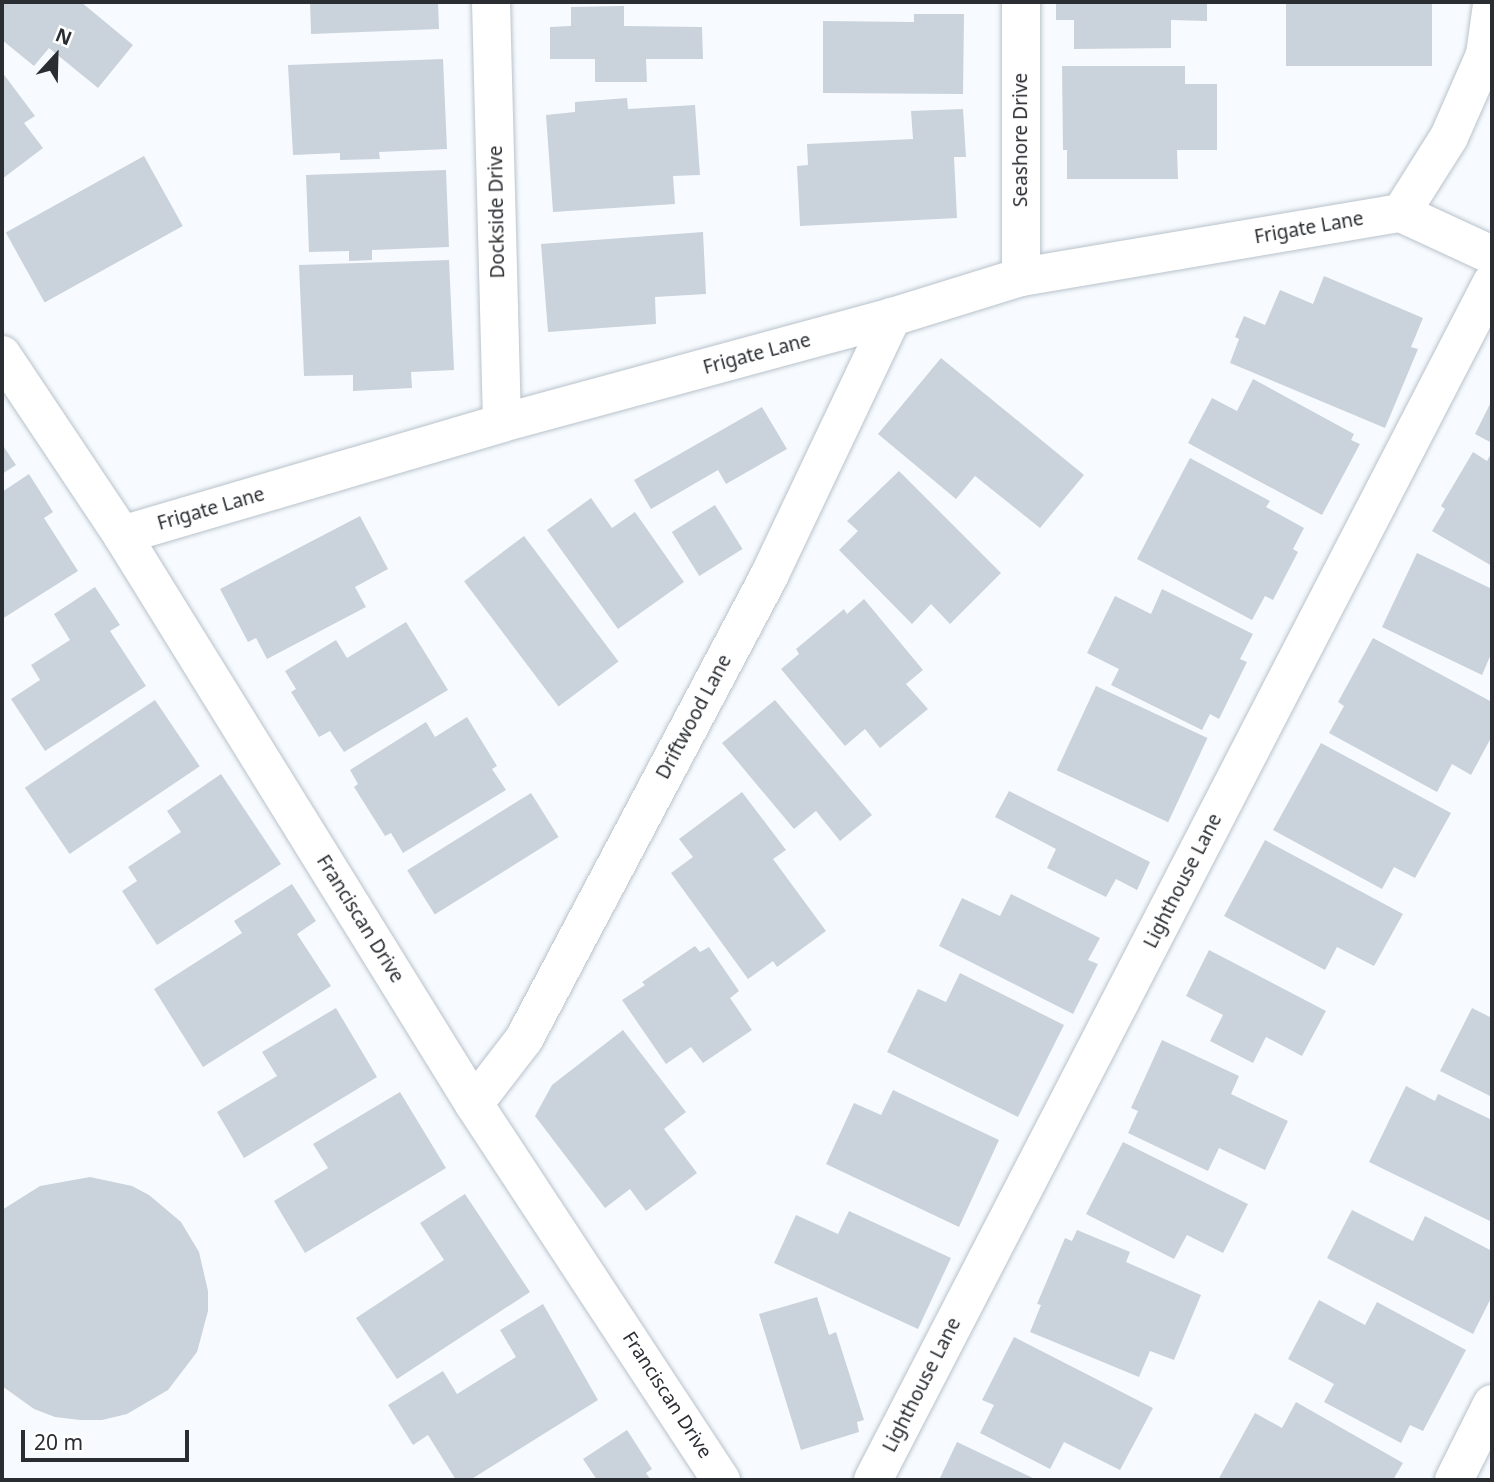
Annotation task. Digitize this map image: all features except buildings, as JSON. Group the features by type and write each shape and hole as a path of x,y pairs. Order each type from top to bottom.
{"street":[{"name":"Dockside Drive","path":"492,2 502,423"},
{"name":"Seashore Drive","path":"1021,2 1021,278"},
{"path":"1492,5 1485,55 1475,79 1448,137 1401,213 1492,255"},
{"name":"Frigate Lane","path":"122,535 502,423 892,317 1021,278 1401,213"},
{"name":"Lighthouse Lane","path":"873,1480 1492,282"},
{"name":"Driftwood Lane","path":"474,1104 524,1039 768,576 892,317"},
{"name":"Franciscan Drive","path":"2,355 122,535 474,1104 721,1480"},
{"path":"1454,1480 1492,1404"}]}
